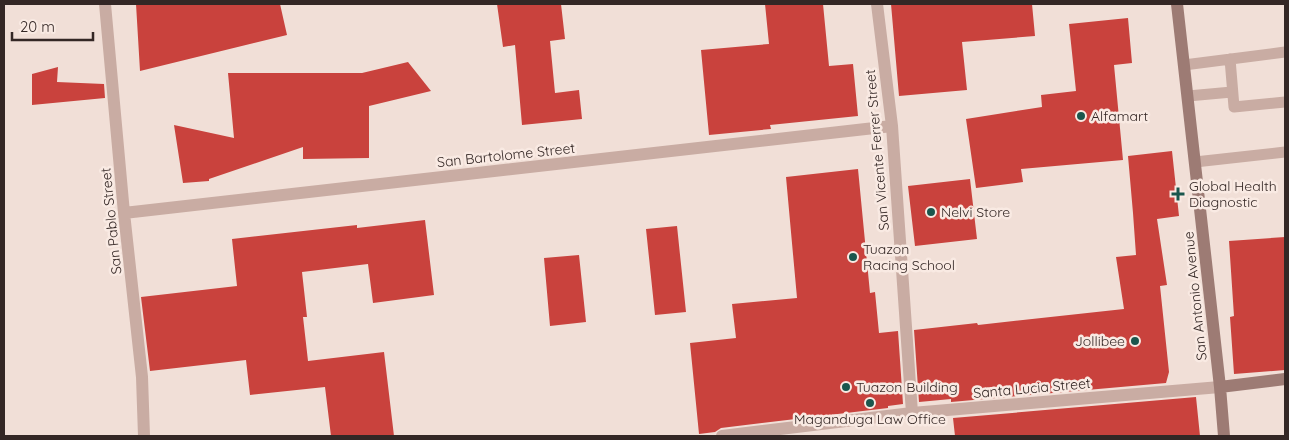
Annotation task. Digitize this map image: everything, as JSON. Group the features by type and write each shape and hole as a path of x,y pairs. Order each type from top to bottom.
{"main road":[{"name":"San Antonio Avenue","path":"1177,4 1224,436"},
{"name":"Santa Lucia Street","path":"1220,387 1285,379"}],"street":[{"name":"San Pablo Street","path":"105,4 124,213 142,377 144,436"},
{"name":"San Vicente Ferrer Street","path":"877,4 892,126 912,414"},
{"name":"San Bartolome Street","path":"124,213 892,126"},
{"name":"Santa Lucia Street","path":"722,436 912,414 1220,387"}],"lane":[{"path":"1184,64 1285,52"},
{"path":"1230,59 1234,107 1285,102"},
{"path":"1188,96 1232,92"},
{"path":"1195,162 1285,152"}],"building":[{"path":"136,4 280,4 287,35 140,71"},
{"path":"497,4 561,4 565,39 550,41 555,93 579,90 582,119 522,125 515,45 503,47"},
{"path":"765,4 823,4 829,66 853,64 858,116 770,125 771,129 709,135 701,50 769,44"},
{"path":"891,4 1032,4 1035,36 962,42 967,90 899,96"},
{"path":"1128,18 1132,63 1114,65 1123,160 1021,169 1023,182 976,188 966,119 1042,107 1041,95 1076,91 1069,24"},
{"path":"408,62 431,91 369,106 369,158 303,159 303,147 209,179 209,181 183,183 174,125 234,138 228,73 362,73"},
{"path":"58,67 57,82 104,84 105,98 32,105 32,74"},
{"path":"1172,151 1179,216 1157,219 1167,285 1160,286 1169,372 1166,383 951,402 951,399 919,402 914,330 1124,309 1116,257 1136,255 1128,156"},
{"path":"858,169 870,293 875,292 879,333 898,331 903,404 888,406 888,408 721,428 715,432 699,434 690,343 736,338 732,304 797,298 786,177"},
{"path":"970,179 977,239 915,246 908,186"},
{"path":"425,220 434,295 373,303 368,264 302,272 307,317 303,317 308,361 384,352 394,436 331,436 325,387 250,395 246,360 150,371 141,297 237,286 232,239 357,225 357,228"},
{"path":"677,226 686,312 655,315 646,229"},
{"path":"1285,237 1285,370 1234,374 1230,317 1234,316 1229,241"},
{"path":"579,255 586,322 550,326 544,258"},
{"path":"1196,397 1200,436 955,436 953,418"}],"place":[{"name":"Alfamart","path":"1081,116"},
{"name":"Global Health Diagnostic","path":"1178,194"},
{"name":"Nelvi Store","path":"931,212"},
{"name":"Tuazon Racing School","path":"853,257"},
{"name":"Jollibee","path":"1135,341"},
{"name":"Tuazon Building","path":"846,387"},
{"name":"Maganduga Law Office","path":"870,403"}]}
